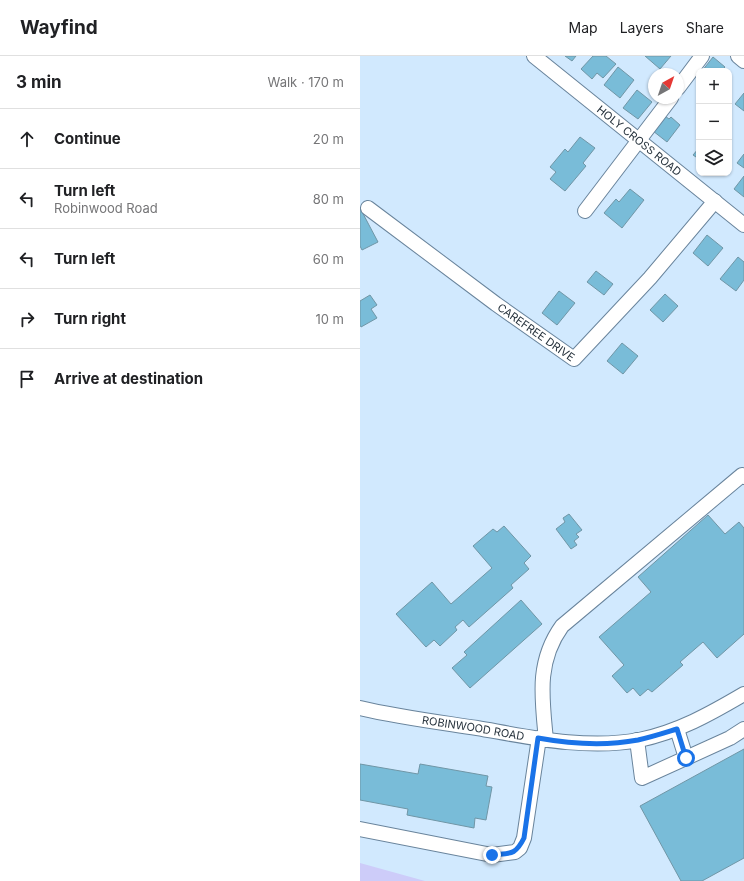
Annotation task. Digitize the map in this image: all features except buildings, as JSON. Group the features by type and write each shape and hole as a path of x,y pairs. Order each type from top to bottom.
{"street":[{"name":"HOLY CROSS ROAD","path":"534,56 744,225"},
{"path":"684,80 702,56"},
{"path":"738,56 744,61"},
{"path":"585,211 666,104"},
{"name":"CAREFREE DRIVE","path":"368,208 496,304 574,359 650,278 715,201"},
{"path":"360,829 492,855 515,852 520,848 524,838 542,739 542,690 544,665 550,646 562,626 742,475 744,477"},
{"name":"ROBINWOOD ROAD","path":"360,708 542,739 581,743 611,743 637,740 677,729 700,720 744,694"},
{"path":"677,729 686,758"},
{"path":"637,740 642,778 730,738 744,729"}],"shaded area":[{"path":"360,863 425,881 360,881"}],"route":[{"path":"492,855 515,852 520,848 524,838 535,772 538,738 581,743 611,743 656,736 677,729 686,758"}]}
